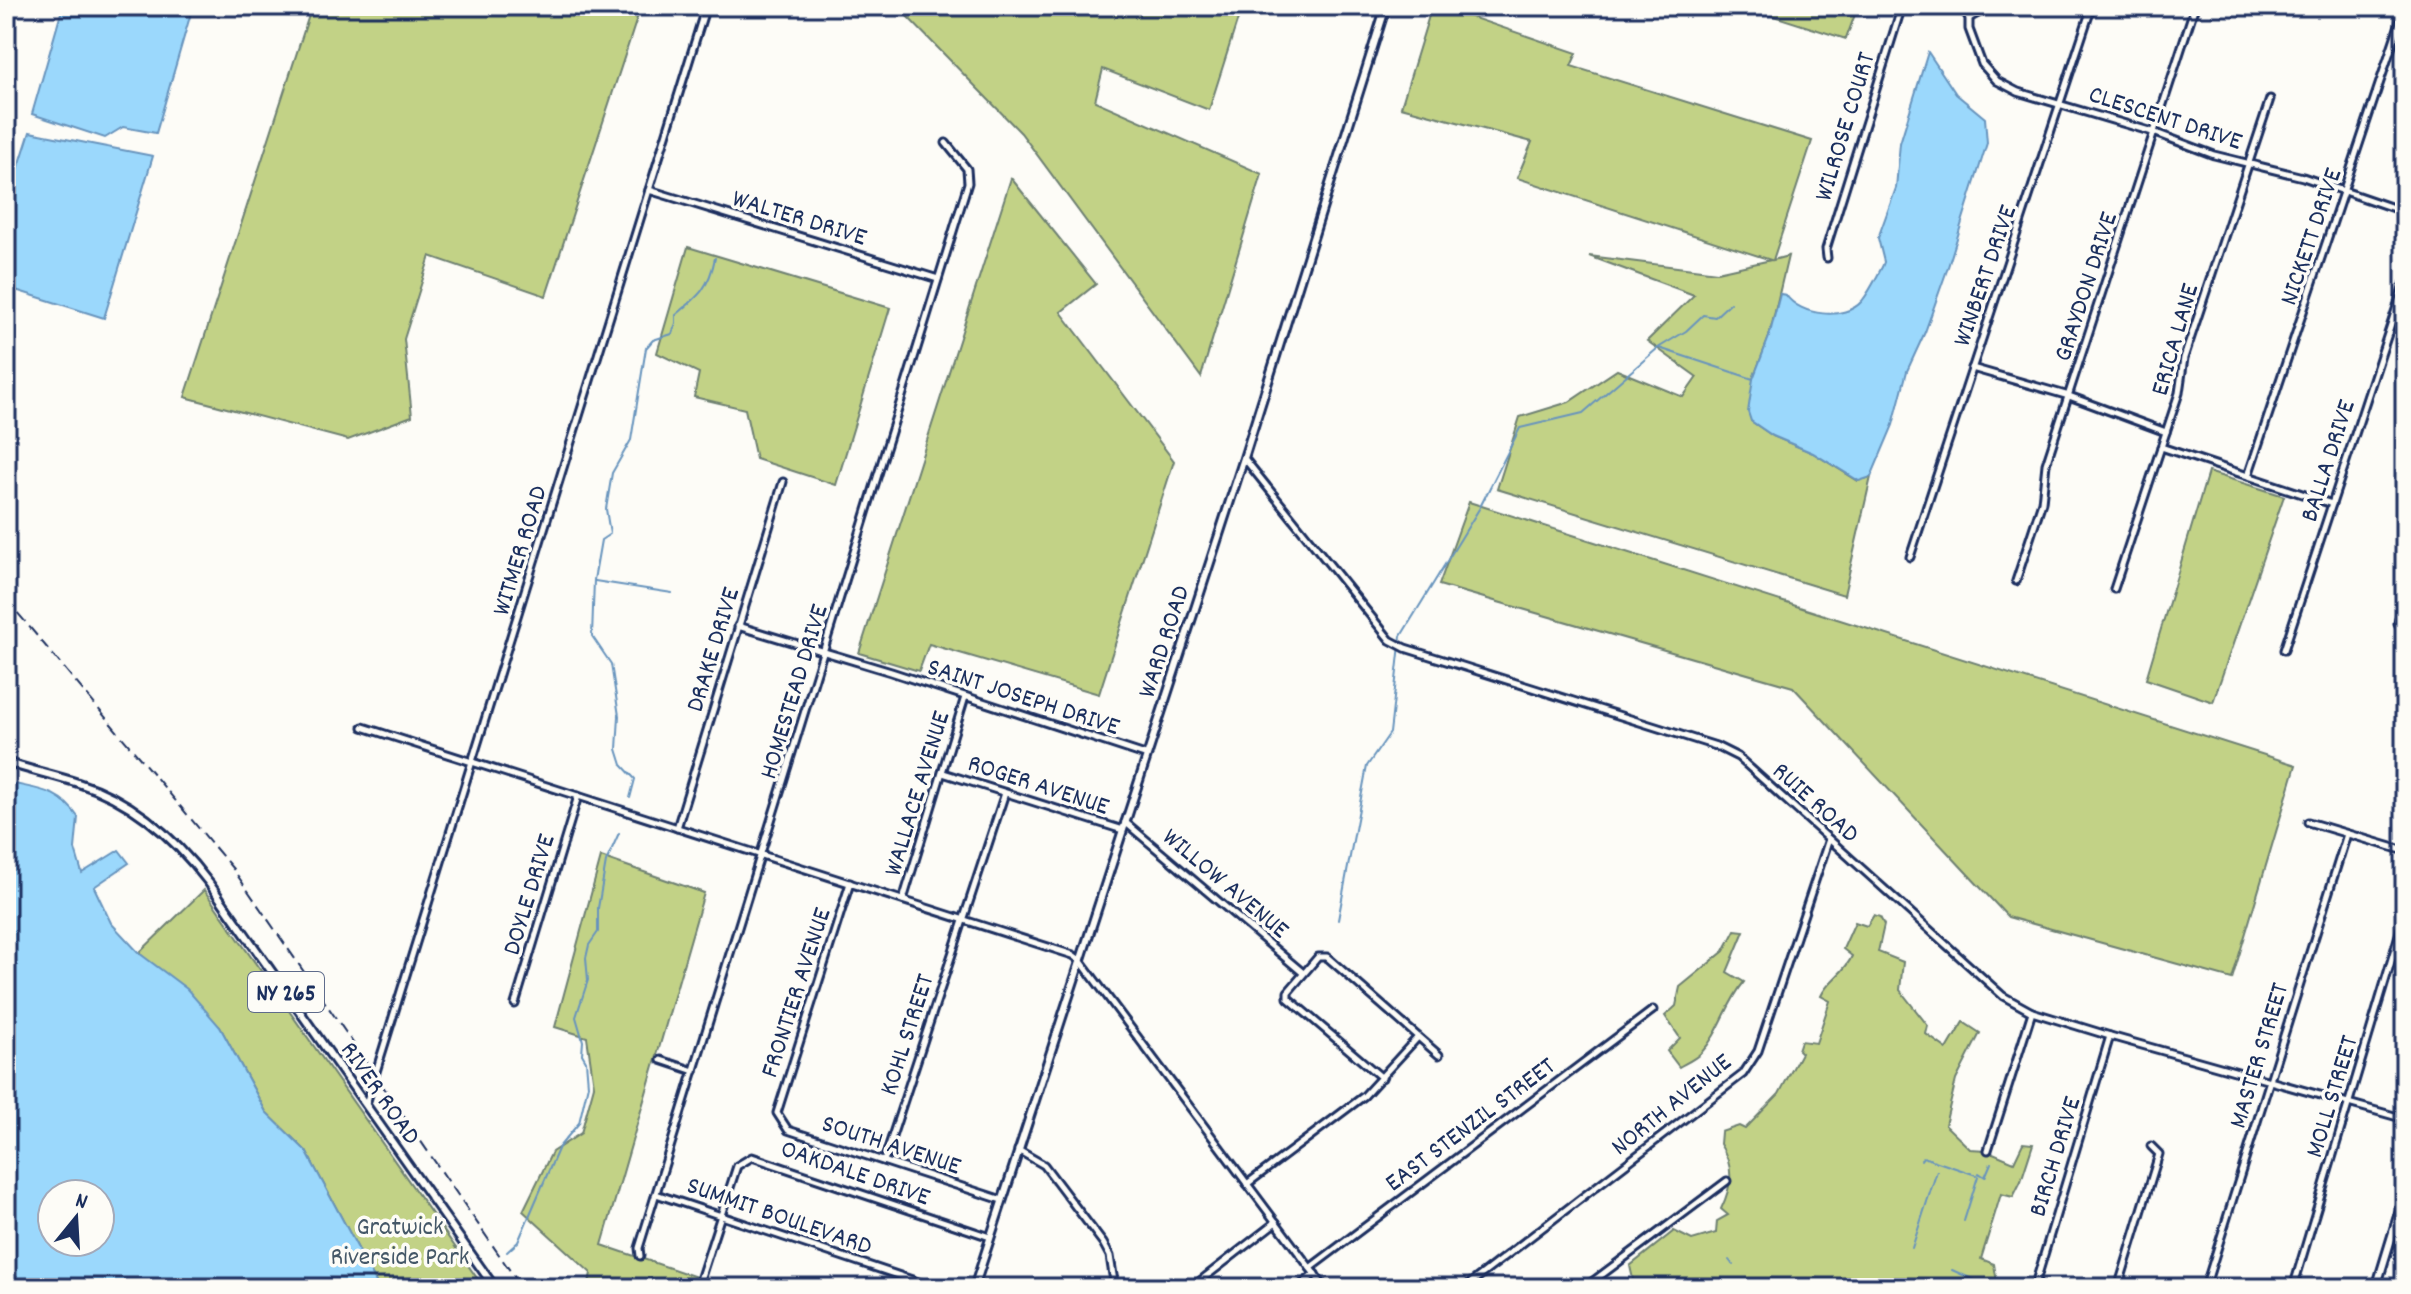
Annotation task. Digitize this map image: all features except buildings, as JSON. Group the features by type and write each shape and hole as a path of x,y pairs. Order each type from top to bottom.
{"main road":[{"name":"WARD ROAD","path":"974,1288 1244,458 1386,6"},
{"name":"RIVER ROAD","path":"6,762 91,787 141,814 177,844 209,883 495,1288"},
{"path":"2376,1288 2405,1193"}],"street":[{"name":"WITMER ROAD","path":"366,1104 706,6"},
{"name":"WILROSE COURT","path":"1827,258 1826,249 1902,6"},
{"name":"CLESCENT DRIVE","path":"1961,6 1969,18 1977,55 1997,81 2018,92 2156,133 2214,155 2303,177 2405,212"},
{"path":"1969,18 1991,6"},
{"name":"WINBERT DRIVE","path":"1910,557 2092,6"},
{"name":"GRAYDON DRIVE","path":"2016,581 2042,502 2046,464 2195,6"},
{"name":"NICKETT DRIVE","path":"2248,476 2405,7"},
{"name":"ERICA LANE","path":"2114,589 2179,393 2184,358 2270,99"},
{"name":"HOMESTEAD DRIVE","path":"640,1256 639,1248 968,183 967,169 946,143"},
{"name":"WALTER DRIVE","path":"649,190 938,279"},
{"name":"BALLA DRIVE","path":"2284,650 2405,282"},
{"path":"1972,368 2069,396 2166,432"},
{"path":"2161,447 2332,504"},
{"name":"RUIE ROAD","path":"1244,458 1390,640 1405,648 1716,746 1738,757 2003,996 2032,1012 2110,1036 2405,1119"},
{"name":"DRAKE DRIVE","path":"677,828 783,482"},
{"path":"2405,596 2398,616 2400,631 2405,634"},
{"name":"SAINT JOSEPH DRIVE","path":"738,626 825,651 1145,755"},
{"name":"WALLACE AVENUE","path":"903,900 965,697"},
{"path":"363,727 963,919 1080,960 1325,1288"},
{"name":"ROGER AVENUE","path":"943,773 1123,830"},
{"name":"KOHL STREET","path":"884,1161 1005,793"},
{"name":"DOYLE DRIVE","path":"515,1004 578,796"},
{"name":"WILLOW AVENUE","path":"1125,822 1302,972"},
{"path":"2308,822 2405,851"},
{"name":"MASTER STREET","path":"2205,1288 2347,834"},
{"name":"NORTH AVENUE","path":"1464,1288 1743,1074 1758,1051 1829,839"},
{"name":"FRONTIER AVENUE","path":"777,1113 850,883"},
{"name":"MOLL STREET","path":"2293,1288 2405,915"},
{"path":"1382,1078 1288,998 1288,992 1302,972 1318,957 1327,957 1439,1055"},
{"name":"EAST STENZIL STREET","path":"1310,1268 1653,1010"},
{"path":"1988,1150 2032,1012"},
{"name":"BIRCH DRIVE","path":"2034,1288 2110,1036"},
{"path":"1247,1184 1364,1096 1418,1037"},
{"path":"661,1060 694,1071"},
{"name":"SOUTH AVENUE","path":"777,1113 788,1130 1002,1200"},
{"path":"2118,1288 2159,1154 2151,1146"},
{"path":"1018,1150 1044,1165 1103,1243 1110,1256 1115,1288"},
{"name":"OAKDALE DRIVE","path":"699,1283 737,1166 752,1157 990,1237"},
{"path":"1584,1288 1727,1181"},
{"name":"SUMMIT BOULEVARD","path":"656,1194 936,1288"},
{"path":"1191,1288 1276,1222"},
{"path":"1297,1288 1315,1274"}],"green space":[{"path":"312,6 641,6 546,296 430,256 404,339 412,416 348,440 185,397"},
{"path":"897,6 1242,6 1209,110 1103,69 1095,101 1262,174 1201,377 1021,133"},
{"path":"1432,6 1577,53 1571,66 1812,141 1773,260 1788,256 1769,337 1753,379 1751,421 1773,436 1813,453 1858,481 1871,477 1844,595 1497,489 1520,417 1569,402 1617,370 1683,397 1697,377 1647,341 1694,295 1589,256 1717,272 1771,260 1517,178 1532,142 1401,107"},
{"path":"1742,6 1858,6 1846,39"},
{"path":"1011,178 1096,284 1061,312 1174,461 1099,694 929,644 919,671 859,653"},
{"path":"688,247 890,308 836,485 756,459 745,409 694,397 699,373 657,353"},
{"path":"2208,472 2284,496 2213,702 2146,679"},
{"path":"1469,502 2296,765 2232,979 2008,917 1793,687 1439,585"},
{"path":"601,857 704,893 602,1245 729,1288 588,1288 591,1273 523,1211 552,1152 581,1133 594,1086 587,1037 555,1027"},
{"name":"Gratwick Riverside Park","path":"204,890 484,1288 379,1288 306,1151 266,1112 220,1027 139,953"},
{"path":"1874,915 1880,917 1884,925 1878,952 1903,962 1900,990 1928,1026 1926,1034 1947,1049 1963,1022 1980,1033 1956,1080 1945,1125 1970,1149 1986,1150 2014,1162 2023,1143 2033,1144 2013,1197 2001,1194 1981,1259 1994,1264 1998,1288 1753,1288 1749,1282 1742,1288 1635,1288 1630,1266 1674,1231 1692,1240 1716,1233 1717,1221 1728,1215 1721,1209 1728,1192 1730,1169 1720,1144 1721,1132 1739,1126 1745,1129 1779,1094 1801,1053 1798,1050 1801,1041 1816,1043 1830,1001 1821,996 1852,956 1843,949 1855,922 1867,926"},
{"path":"1735,930 1744,931 1727,972 1744,982 1708,1045 1679,1067 1667,1051 1680,1038 1665,1016 1676,1006 1680,987 1724,951"}],"water":[{"path":"63,6 193,6 156,133 123,127 105,138 32,114"},
{"path":"1928,52 1956,94 1985,118 1987,143 1947,270 1907,371 1893,425 1871,477 1859,481 1813,453 1773,436 1751,421 1748,412 1753,379 1769,337 1780,294 1786,295 1801,308 1834,313 1845,311 1862,301 1875,280 1884,262 1878,238 1896,188 1900,143"},
{"path":"30,132 153,156 104,318 6,287 6,207"},
{"path":"6,782 55,795 70,807 78,817 75,849 82,873 119,850 129,863 94,887 111,923 139,953 187,989 220,1027 266,1112 306,1151 379,1288 6,1288"}],"waterway":[{"path":"924,6 946,12 951,6"},
{"path":"630,798 635,779 622,765 617,749 619,716 611,664 592,636 594,580 601,540 610,534 606,509 612,473 631,440 646,348 653,340 672,334 676,315 702,291 715,258"},
{"path":"1338,920 1367,766 1390,733 1401,636 1479,509 1520,428 1583,413 1658,348 1686,331 1703,315 1715,317 1730,303"},
{"path":"1659,348 1753,379"},
{"path":"595,581 672,593"},
{"path":"507,1252 518,1242 559,1147 579,1123 588,1085 586,1061 582,1054 583,1041 576,1017 588,980 586,958 589,945 598,932 598,908 606,862 619,833"},
{"path":"1921,1160 1923,1157 1976,1175"},
{"path":"1964,1221 1979,1173 1985,1177 1991,1163"},
{"path":"1912,1248 1937,1171"},
{"path":"1729,1260 1733,1265"},
{"path":"1952,1270 1992,1288"},
{"path":"1960,1282 1979,1288"},
{"path":"1825,1283 1826,1288"}],"railway":[{"path":"6,599 233,869 522,1288"}]}
